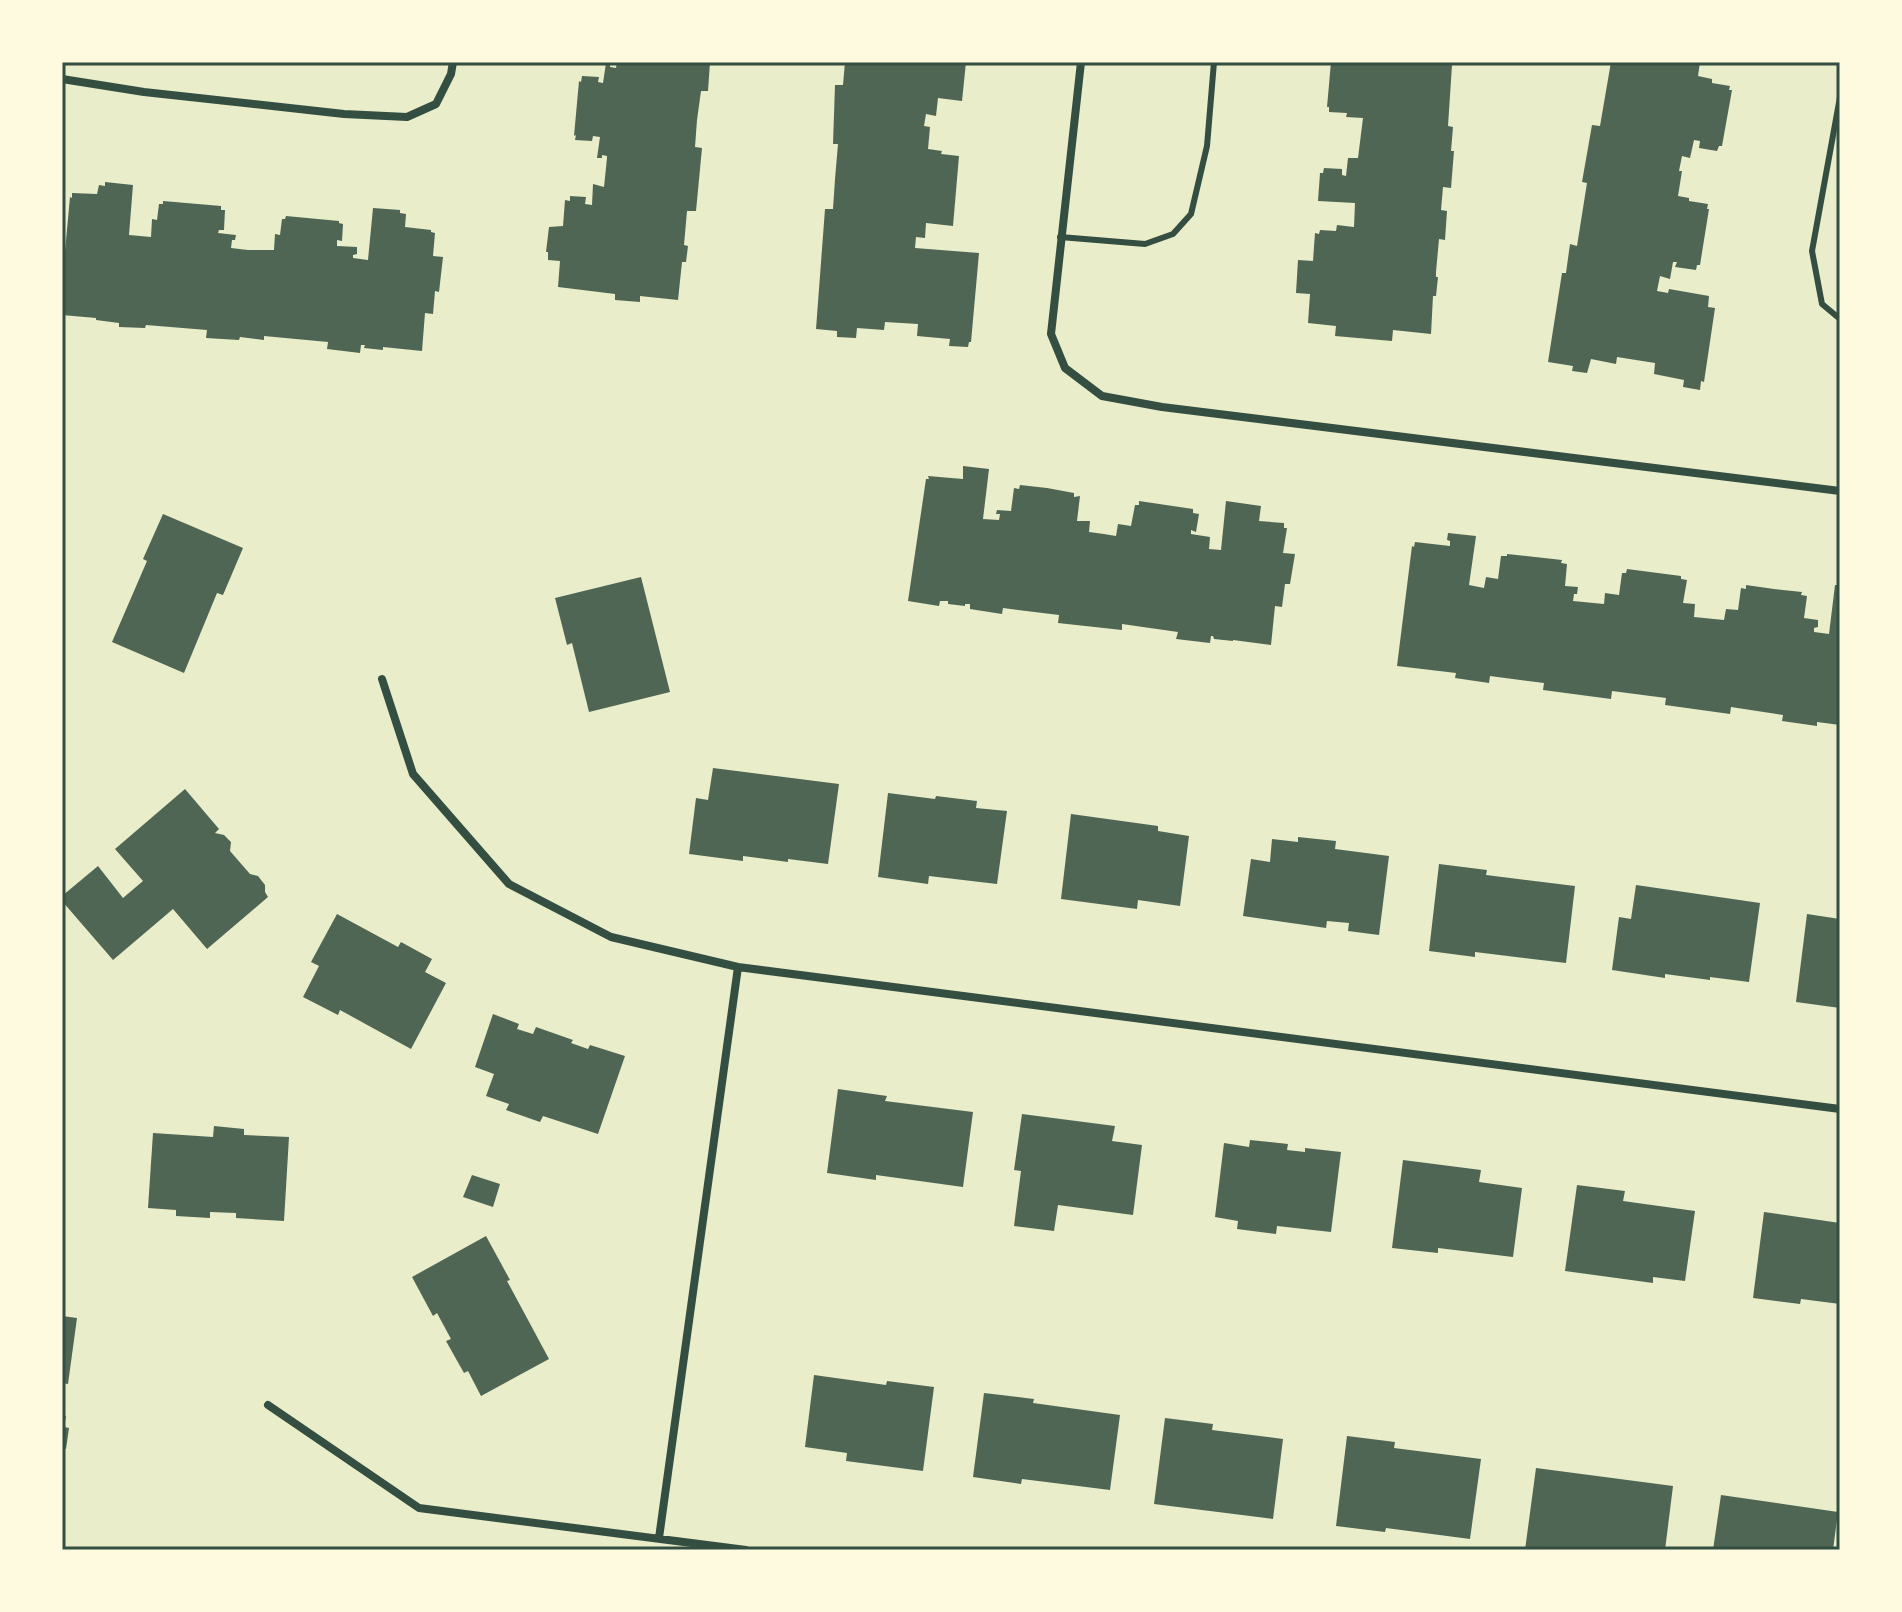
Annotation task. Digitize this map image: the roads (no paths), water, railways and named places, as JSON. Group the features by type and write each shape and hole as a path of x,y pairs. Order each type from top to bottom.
{"street":[{"path":"62,79 144,92 344,114 407,117 436,104 451,74 453,62"},
{"path":"1081,62 1051,334 1065,368 1102,396 1162,407 1840,491"},
{"path":"382,679 413,774 509,884 611,937 738,967 1840,1109"},
{"path":"659,1538 738,967"},
{"path":"268,1405 419,1508 746,1550"}],"lane":[{"path":"1060,237 1145,244 1173,234 1191,214 1207,146 1214,62"},
{"path":"1840,97 1812,251 1822,304 1840,319"}]}
